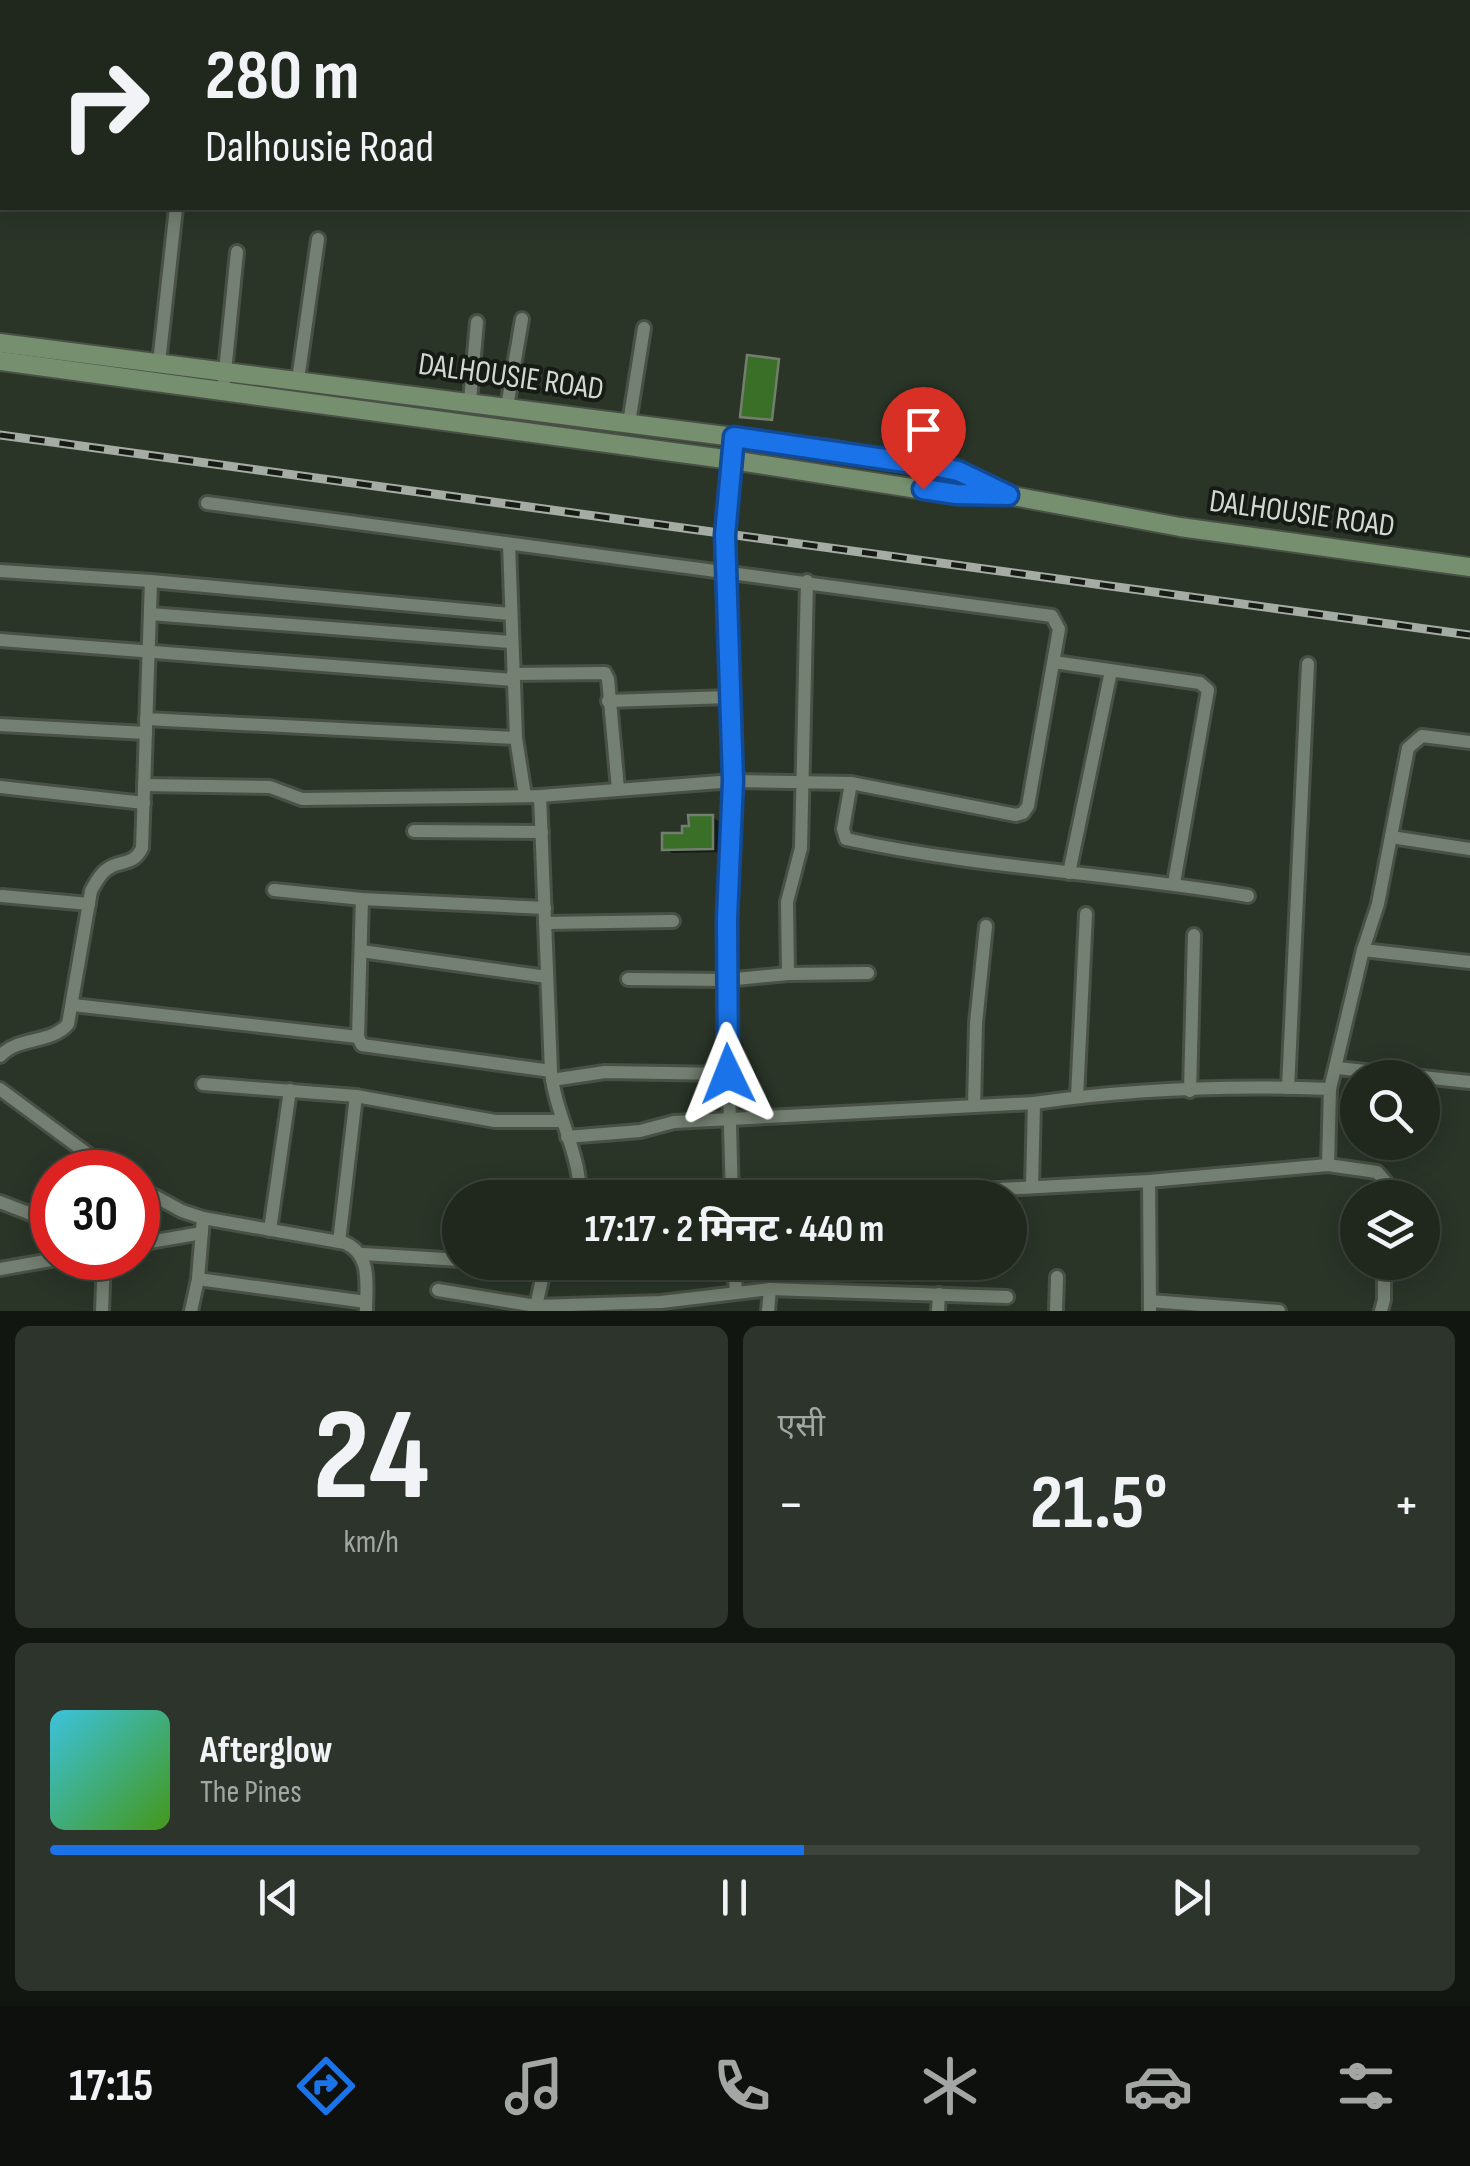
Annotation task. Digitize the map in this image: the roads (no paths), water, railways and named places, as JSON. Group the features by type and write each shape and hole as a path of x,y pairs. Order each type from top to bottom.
{"street":[{"path":"159,363 176,210"},
{"path":"298,380 318,240"},
{"path":"223,392 237,252"},
{"path":"507,407 522,319"},
{"path":"470,401 477,322"},
{"path":"629,422 644,328"},
{"name":"DALHOUSIE ROAD","path":"0,343 629,422 946,468 1008,495"},
{"name":"DALHOUSIE ROAD","path":"0,361 956,494 1008,495 1180,527 1470,567"},
{"path":"731,1180 726,980 733,781 725,570 734,437"},
{"path":"144,785 260,786 302,799 540,796 733,781 851,783 1016,815 1028,806 1059,624 1052,616 207,503"},
{"path":"508,544 516,738 524,796"},
{"path":"0,571 151,580 510,614"},
{"path":"0,1056 13,1045 62,1032 68,1024 91,892 102,872 138,856 143,837 151,580"},
{"path":"788,974 787,902 801,848 807,581"},
{"path":"150,614 510,642"},
{"path":"0,640 513,677 601,672 608,679 618,790"},
{"path":"1054,662 1200,684 1208,690 1174,883"},
{"path":"1288,1088 1308,664"},
{"path":"1069,873 1111,671"},
{"path":"608,701 729,697"},
{"path":"0,725 516,738"},
{"path":"1328,1165 1330,1090 1362,950 1378,904 1410,743 1429,736 1470,742"},
{"path":"851,783 843,830 846,840 954,859 1174,883 1248,896"},
{"path":"0,787 144,803"},
{"path":"540,796 552,1076 580,1180"},
{"path":"414,831 542,832"},
{"path":"1391,838 1470,850"},
{"path":"274,890 545,916 673,921"},
{"path":"2,896 89,904"},
{"path":"362,899 358,1036 366,1047 552,1076 605,1072 728,1074"},
{"path":"1078,1097 1086,914"},
{"path":"974,1106 976,1023 986,926"},
{"path":"1190,1091 1194,934"},
{"path":"1362,950 1470,962"},
{"path":"361,951 548,977"},
{"path":"628,979 726,980 868,973"},
{"path":"73,1005 358,1036"},
{"path":"1337,1068 1470,1082"},
{"path":"203,1084 356,1096 495,1120 562,1121"},
{"path":"0,1088 83,1150"},
{"path":"568,1136 728,1119 1034,1103 1078,1097 1288,1088 1330,1090"},
{"path":"270,1230 290,1090"},
{"path":"339,1242 356,1096"},
{"path":"1032,1187 1034,1103"},
{"path":"1027,1187 1328,1165 1377,1172 1385,1180"},
{"path":"1148,1181 1150,1306 1279,1311"},
{"path":"160,1200 202,1225"},
{"path":"0,1202 30,1214"},
{"path":"192,1311 202,1225"},
{"path":"160,1237 202,1225 270,1230 339,1242 363,1254 442,1259"},
{"path":"198,1279 366,1306 363,1254"},
{"path":"0,1269 30,1264"},
{"path":"1056,1311 1057,1278"},
{"path":"102,1311 103,1280"},
{"path":"535,1309 542,1280"},
{"path":"735,1280 736,1292"},
{"path":"1381,1311 1384,1280"},
{"path":"438,1290 535,1309 661,1306 770,1290 1007,1297"},
{"path":"768,1311 770,1290"},
{"path":"938,1311 939,1294"}],"railway":[{"path":"0,435 1470,635"}]}
